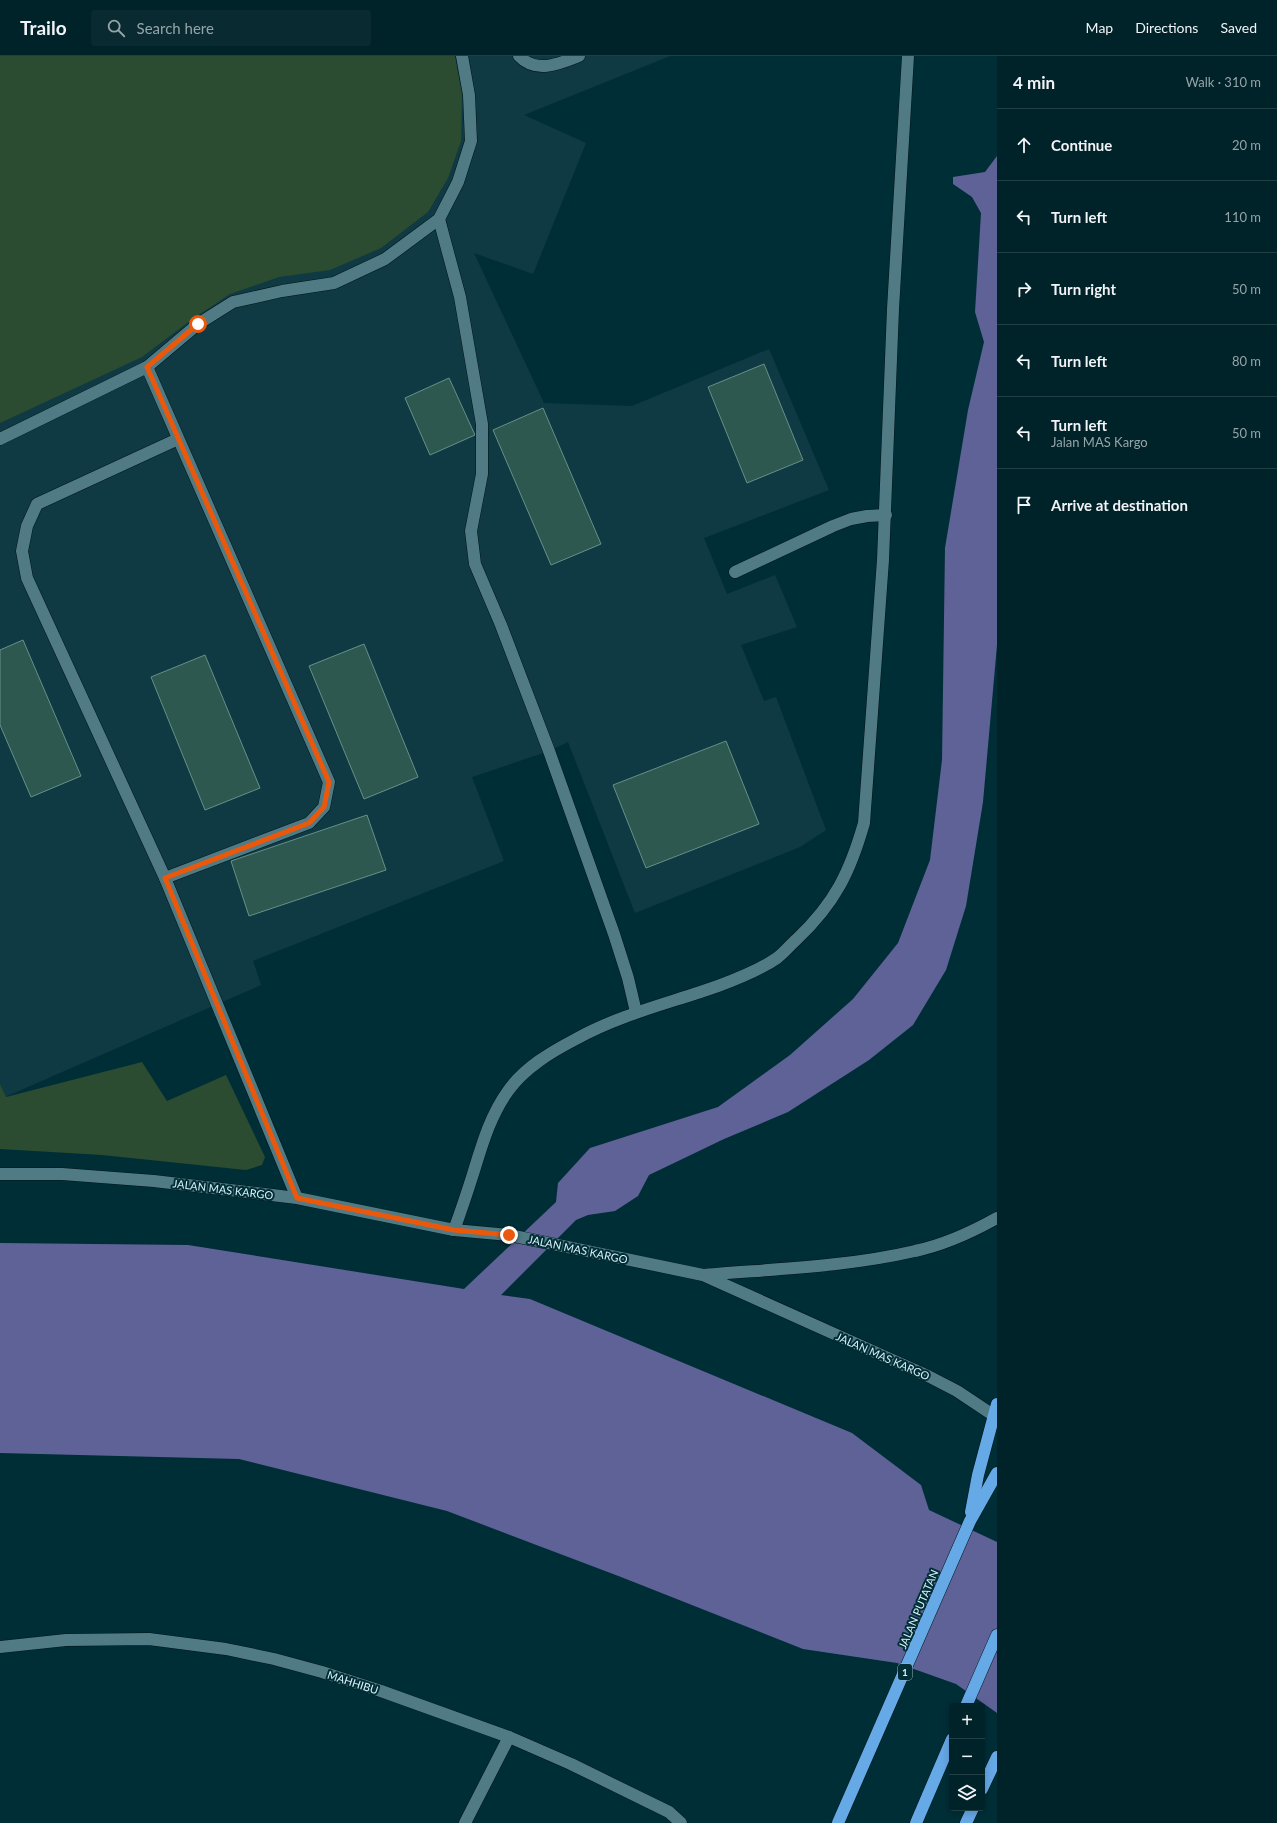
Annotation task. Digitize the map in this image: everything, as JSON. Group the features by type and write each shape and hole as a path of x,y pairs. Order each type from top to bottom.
{"highway":[{"path":"970,1521 978,1475 995,1409"},
{"name":"JALAN PUTATAN","path":"838,1823 970,1521 997,1473"},
{"path":"967,1703 997,1635"},
{"path":"916,1823 949,1746"},
{"path":"985,1783 997,1757"},
{"path":"966,1823 972,1811"}],"street":[{"path":"0,439 147,367 198,324 233,302 282,291 334,283 386,259 439,220 458,182 471,141 469,95 462,56"},
{"path":"519,56 524,62 539,67 554,65 579,56"},
{"path":"454,1230 483,1140 494,1114 508,1090 528,1069 553,1051 594,1029 636,1012 719,986 776,959 823,912 841,886 854,857 864,823 886,515 893,309 908,56"},
{"path":"439,220 460,297 482,424 482,474 471,531 474,564 501,625 549,751 614,934 628,978 636,1012"},
{"path":"147,367 329,782 324,807 309,823 165,878"},
{"path":"178,439 37,504 27,526 22,551 27,578 165,878 297,1198"},
{"path":"735,572 833,526 862,517 886,515"},
{"name":"JALAN MAS KARGO","path":"0,1174 62,1174 154,1181 297,1198 454,1230 509,1235 568,1246 703,1275 928,1376 995,1409"},
{"name":"JALAN MAS KARGO","path":"703,1275 844,1264 916,1251 972,1231 997,1218"},
{"name":"MAHHIBU","path":"0,1647 66,1640 149,1638 226,1649 274,1659 322,1672 510,1737 571,1764 668,1812 681,1823"},
{"path":"465,1823 510,1737"}],"shaded area":[{"path":"0,56 670,56 524,115 586,143 533,274 474,253 544,403 632,406 769,349 829,490 704,538 727,594 775,575 797,627 741,645 764,701 776,697 826,830 800,847 635,913 568,742 549,751 472,777 504,861 253,961 261,985 5,1097 0,1084"},
{"path":"0,56 455,56 462,95 461,141 448,178 428,212 381,248 330,270 279,277 230,294 191,320 142,357 0,423"},
{"path":"142,1062 167,1101 226,1075 265,1157 262,1165 246,1170 102,1155 0,1149 0,1084 6,1097"}],"water":[{"path":"997,156 997,645 983,802 966,906 946,970 913,1025 869,1060 788,1112 724,1139 649,1175 638,1196 615,1211 588,1215 576,1220 501,1295 530,1299 852,1433 921,1485 929,1510 997,1542 997,1713 985,1703 956,1684 897,1663 803,1649 621,1577 447,1511 239,1459 0,1453 0,1243 188,1245 464,1289 556,1202 558,1183 590,1148 718,1107 790,1055 853,999 898,943 930,860 942,760 945,548 968,410 984,342 975,312 981,213 972,197 953,184 953,177 985,172"}],"building":[{"path":"764,364 803,460 747,483 708,387"},
{"path":"449,378 475,435 430,455 405,398"},
{"path":"543,408 601,544 551,565 493,430"},
{"path":"23,640 81,776 31,797 0,725 0,650"},
{"path":"364,644 418,777 364,799 309,666"},
{"path":"205,655 260,788 205,810 151,677"},
{"path":"726,741 759,824 646,868 613,785"},
{"path":"367,815 386,870 249,916 231,861"}],"route":[{"path":"198,324 147,367 329,782 324,807 309,823 165,878 297,1198 454,1230 509,1235"}]}
